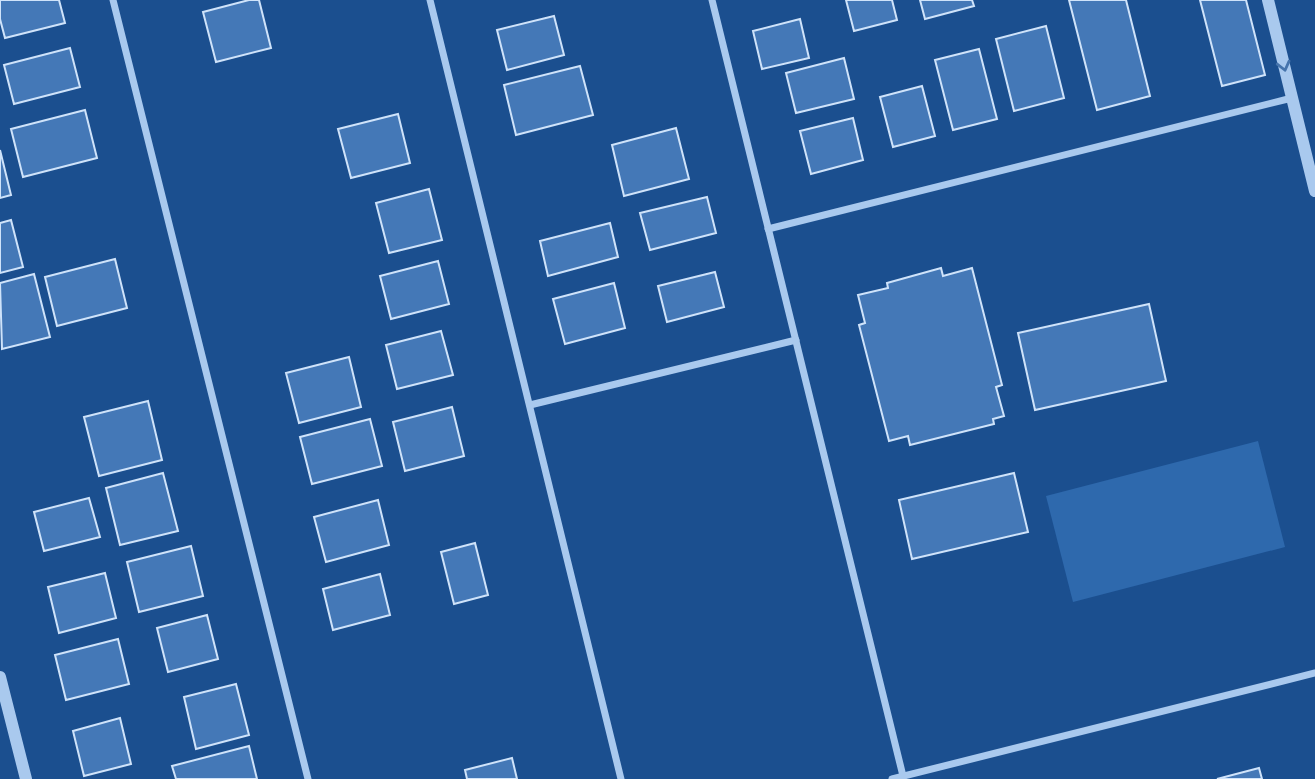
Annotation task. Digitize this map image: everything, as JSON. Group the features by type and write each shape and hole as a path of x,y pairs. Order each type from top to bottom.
{"street":[{"path":"113,0 308,779"},
{"path":"430,0 621,779"},
{"path":"712,0 903,776"},
{"path":"1268,0 1315,191"},
{"path":"768,229 1292,98"},
{"path":"530,405 796,340"},
{"path":"892,779 1315,673"},
{"path":"0,677 26,779"}],"shaded area":[{"path":"1258,441 1285,547 1073,602 1046,496"}],"building":[{"path":"0,0 59,0 65,23 5,38 0,19"},
{"path":"259,0 271,48 216,62 203,12"},
{"path":"846,0 892,0 897,20 854,31"},
{"path":"920,0 972,0 974,6 925,19"},
{"path":"1069,0 1126,0 1150,96 1097,110"},
{"path":"1200,0 1246,0 1265,75 1222,86"},
{"path":"554,16 564,55 507,70 497,30"},
{"path":"800,19 809,58 762,69 753,31"},
{"path":"1046,26 1064,98 1014,111 996,39"},
{"path":"70,48 80,87 14,104 4,65"},
{"path":"979,49 997,119 953,130 935,60"},
{"path":"844,58 854,99 796,113 786,73"},
{"path":"580,66 593,115 516,135 504,85"},
{"path":"922,86 935,136 893,147 880,97"},
{"path":"85,110 97,158 23,177 11,129"},
{"path":"398,114 410,163 351,178 338,129"},
{"path":"853,118 863,160 811,174 800,131"},
{"path":"676,128 689,179 624,196 612,145"},
{"path":"0,150 11,195 0,198"},
{"path":"429,189 442,240 389,253 376,203"},
{"path":"707,197 716,233 650,250 640,213"},
{"path":"11,220 23,267 0,273 0,223"},
{"path":"610,223 618,257 548,276 540,241"},
{"path":"115,259 127,308 57,326 45,277"},
{"path":"438,261 449,304 391,319 380,276"},
{"path":"941,268 943,276 972,268 1002,385 996,387 1004,416 993,419 994,424 910,445 908,436 889,441 859,325 865,323 858,295 888,288 887,283"},
{"path":"715,272 724,307 667,322 658,286"},
{"path":"34,274 50,337 2,349 0,283"},
{"path":"614,283 625,328 565,344 553,299"},
{"path":"1149,304 1166,381 1035,410 1018,333"},
{"path":"441,331 453,375 397,389 386,345"},
{"path":"349,357 361,407 299,423 286,373"},
{"path":"148,401 162,460 99,476 84,417"},
{"path":"452,407 464,456 405,471 393,422"},
{"path":"370,419 382,466 312,484 300,437"},
{"path":"163,473 178,531 120,545 106,488"},
{"path":"1014,473 1028,532 912,559 899,500"},
{"path":"89,498 100,537 44,551 34,512"},
{"path":"378,500 389,545 326,562 314,517"},
{"path":"475,543 488,595 454,604 441,552"},
{"path":"191,546 203,596 139,612 127,562"},
{"path":"105,573 116,618 59,633 48,587"},
{"path":"380,574 390,615 333,630 323,589"},
{"path":"207,615 218,659 168,672 157,628"},
{"path":"118,639 129,684 66,700 55,655"},
{"path":"236,684 249,735 196,749 184,697"},
{"path":"120,718 131,764 84,776 73,731"},
{"path":"249,746 257,779 176,779 172,766"},
{"path":"512,758 517,779 467,779 465,770"},
{"path":"1259,768 1262,779 1217,779"}]}
